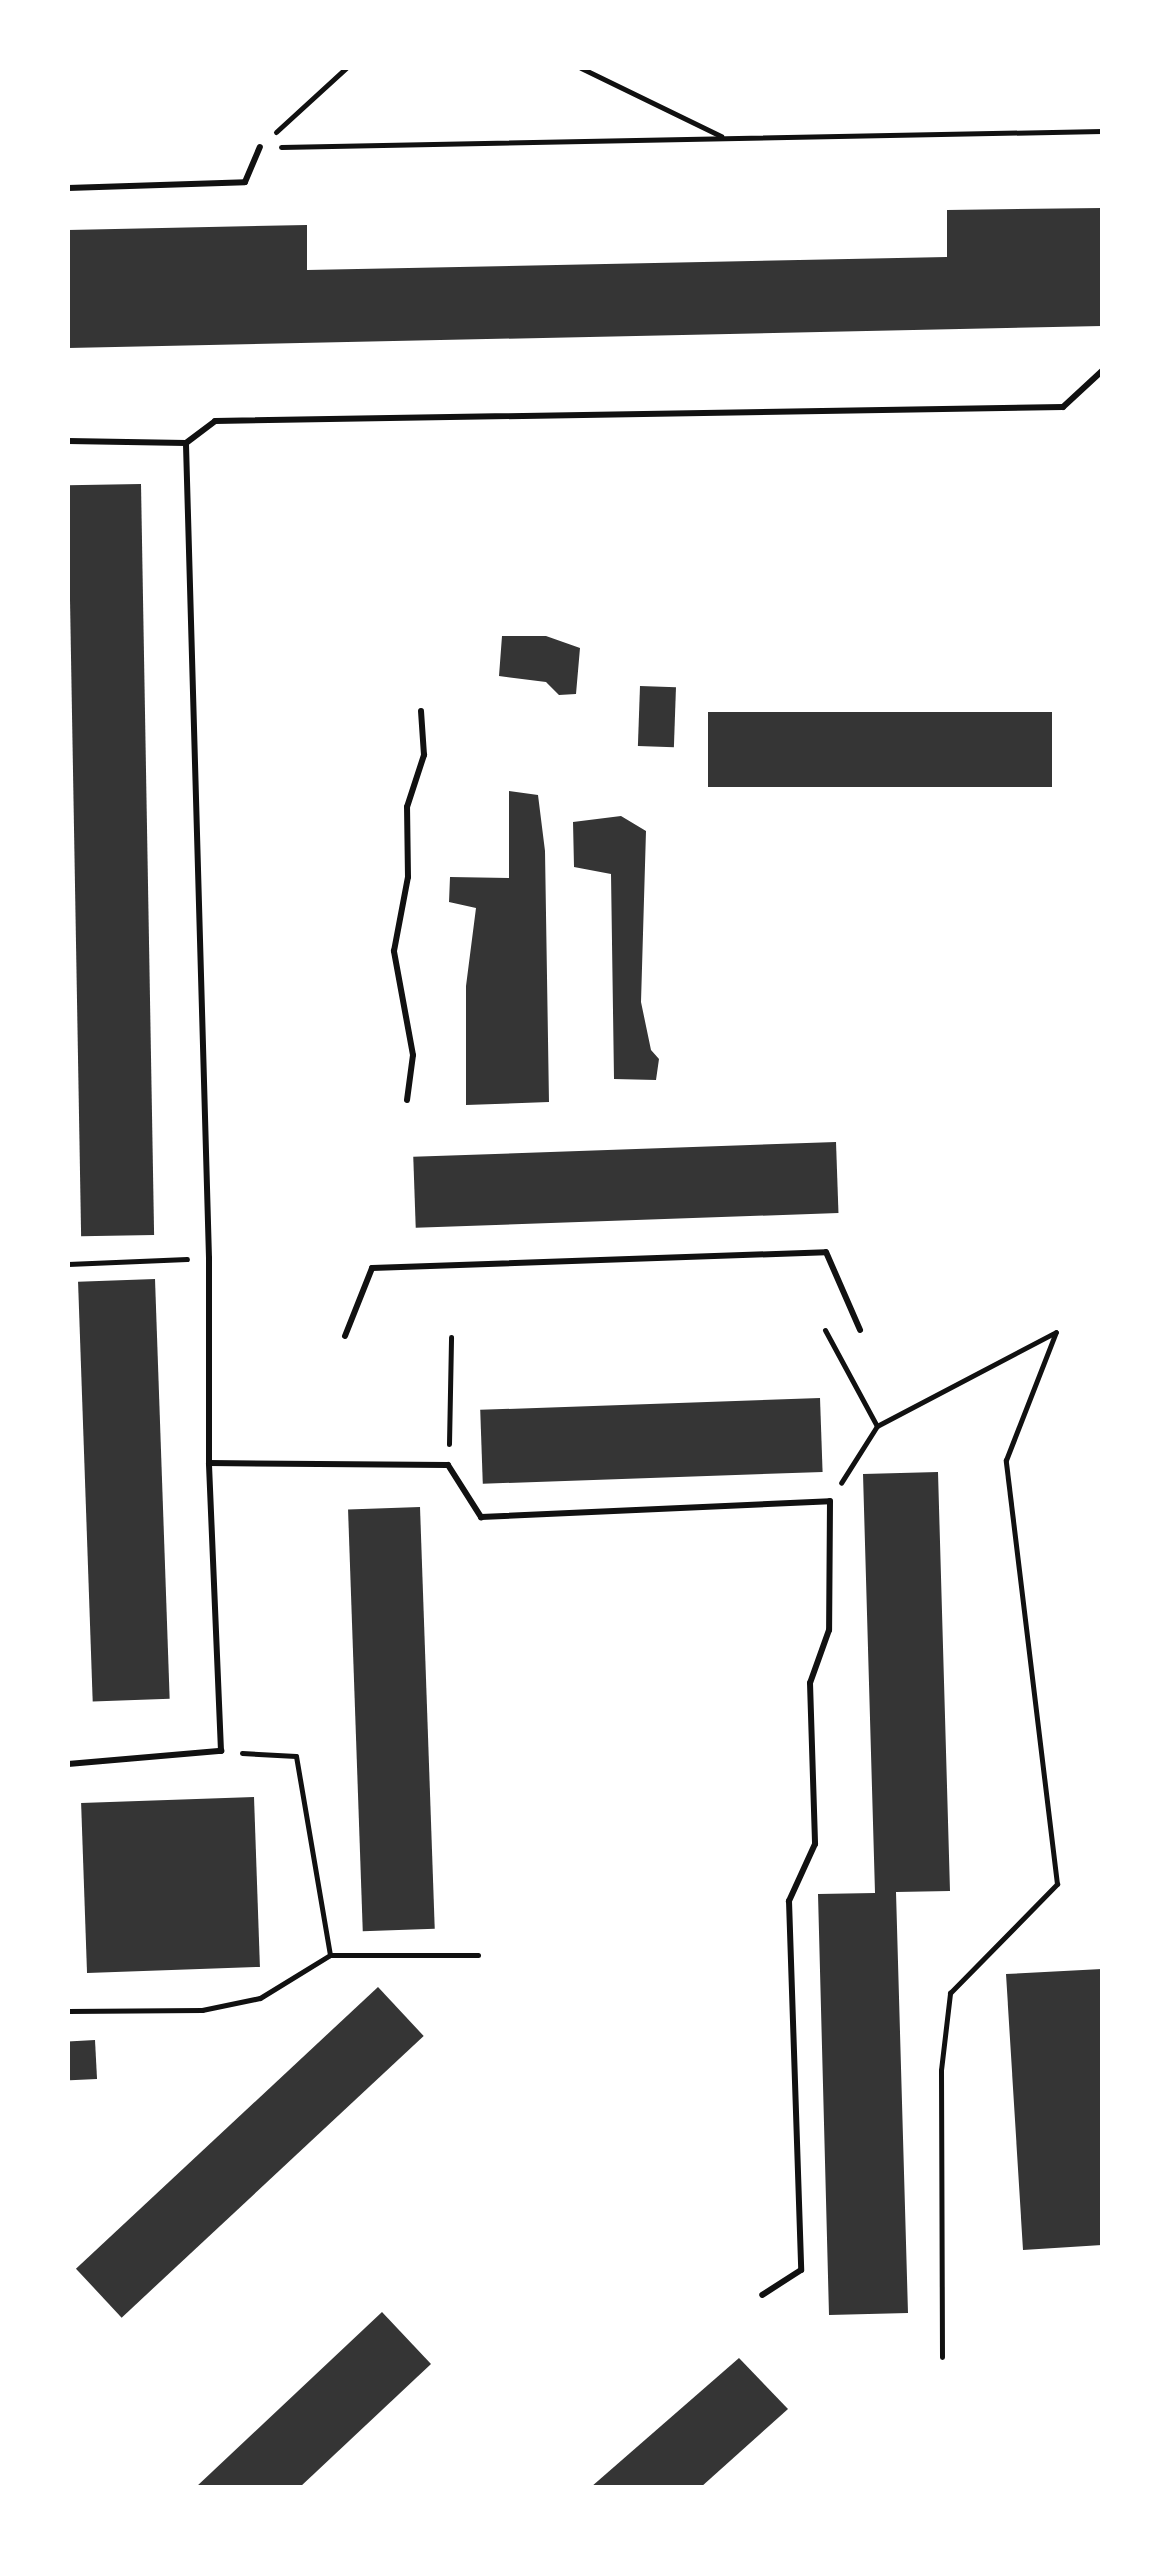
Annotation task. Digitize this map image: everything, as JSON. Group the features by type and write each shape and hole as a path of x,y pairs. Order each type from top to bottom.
{"lane":[{"path":"68,188 245,182 260,147"},
{"path":"68,441 186,443 215,421 1063,407 1102,371"},
{"path":"68,1764 221,1751 209,1463 209,1258 186,443"},
{"path":"407,1100 413,1055 394,951 408,877 407,807 424,755 421,711"},
{"path":"345,1336 372,1268 826,1252 860,1330"},
{"path":"209,1463 448,1465 481,1517 830,1501 829,1630 810,1683 815,1844 789,1901 801,2270 762,2295"}],"path":[{"path":"260,147 346,68"},
{"path":"581,68 722,137"},
{"path":"260,147 1102,131"},
{"path":"68,1264 209,1258"},
{"path":"825,1330 877,1426"},
{"path":"830,1501 877,1426 1056,1332 1006,1460 1057,1884 950,1993 941,2070 942,2357"},
{"path":"448,1465 451,1337"},
{"path":"221,1751 296,1756 330,1955"},
{"path":"68,2011 202,2010 260,1998 330,1955 478,1955"}],"building":[{"path":"1102,208 1102,326 68,348 68,230 307,225 307,270 947,257 947,210"},
{"path":"141,484 154,1235 81,1236 68,485"},
{"path":"502,636 546,636 580,648 576,694 559,695 546,682 499,676"},
{"path":"640,686 676,687 674,747 638,746"},
{"path":"708,712 1052,712 1052,787 708,787"},
{"path":"509,791 538,795 545,851 549,1102 466,1105 466,986 476,908 449,902 450,877 509,878"},
{"path":"621,816 646,831 641,1002 651,1050 659,1059 656,1080 614,1079 611,874 574,867 573,822"},
{"path":"836,1142 838,1213 416,1228 413,1157"},
{"path":"155,1279 170,1699 93,1701 78,1282"},
{"path":"820,1398 823,1472 483,1484 480,1410"},
{"path":"938,1472 950,1891 896,1892 908,2313 829,2315 818,1894 875,1893 863,1474"},
{"path":"420,1507 435,1929 363,1931 348,1510"},
{"path":"254,1797 260,1967 87,1973 81,1803"},
{"path":"1102,1969 1102,2245 1023,2250 1006,1974"},
{"path":"378,1987 424,2036 122,2318 76,2269"},
{"path":"95,2040 97,2079 70,2080 68,2041"},
{"path":"382,2312 431,2364 300,2487 196,2487"},
{"path":"739,2358 788,2409 701,2487 591,2487"}]}
